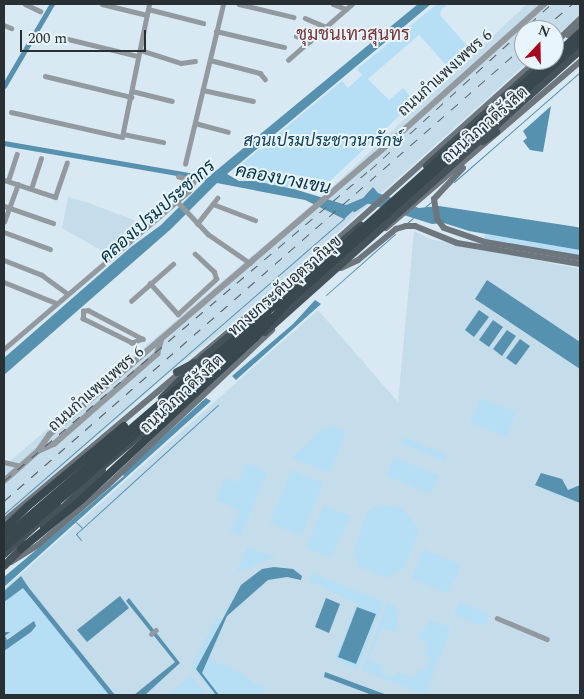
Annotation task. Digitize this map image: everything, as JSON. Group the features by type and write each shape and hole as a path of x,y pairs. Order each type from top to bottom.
{"highway":[{"path":"564,43 578,31"},
{"path":"564,46 578,31"},
{"name":"ทางยกระดับอุตราภิมุข","path":"4,548 285,305 580,42"},
{"name":"ถนนวิภาวดีรังสิต","path":"4,554 412,203 455,161 580,50"},
{"name":"ถนนวิภาวดีรังสิต","path":"4,537 99,459 203,358 373,212 534,70"},
{"name":"ทางยกระดับอุตราภิมุข","path":"4,537 274,302 330,258 540,70"},
{"path":"437,156 463,128"},
{"path":"455,161 496,132"},
{"path":"4,529 28,506 274,302"},
{"path":"21,549 81,500 255,338 285,305"},
{"path":"177,372 203,358"},
{"path":"230,361 240,360"},
{"path":"4,566 108,463"}],"main road":[{"path":"564,35 580,19"},
{"path":"564,39 578,31 580,25"},
{"path":"560,78 580,57"},
{"name":"ถนนวิภาวดีรังสิต","path":"412,203 580,62"},
{"name":"ถนนวิภาวดีรังสิต","path":"391,196 526,70"},
{"path":"476,151 446,183 434,199 433,208 444,228 485,242 580,258"},
{"name":"ถนนวิภาวดีรังสิต","path":"4,521 177,372 373,212"},
{"name":"ถนนวิภาวดีรังสิต","path":"4,566 38,545 80,510 393,219"},
{"path":"341,268 358,260 396,229 415,226 458,243 580,264"}],"street":[{"path":"25,4 40,11"},
{"path":"102,4 148,9 203,22"},
{"path":"185,164 223,4"},
{"path":"239,4 293,17"},
{"path":"333,4 346,9"},
{"path":"288,60 352,4"},
{"name":"ถนนกำแพงเพชร 6","path":"4,481 38,451 50,435 330,194 544,4"},
{"path":"123,134 148,9"},
{"path":"305,18 326,27"},
{"path":"4,25 11,28"},
{"path":"216,31 284,47"},
{"path":"296,36 310,41"},
{"path":"60,37 138,56"},
{"path":"140,50 181,63 195,61"},
{"path":"210,60 260,73 265,78"},
{"path":"45,76 131,97"},
{"path":"132,90 172,101"},
{"path":"203,90 253,101"},
{"path":"11,112 118,137 123,134 163,142"},
{"path":"195,123 228,132"},
{"path":"17,154 6,180 55,197 67,163"},
{"path":"31,189 41,160"},
{"path":"4,349 56,302 178,202 194,184 194,181 179,177"},
{"path":"4,222 6,207 18,184"},
{"path":"197,224 217,198"},
{"path":"178,202 197,224 250,263"},
{"path":"213,204 255,220"},
{"path":"6,207 53,223"},
{"path":"4,232 50,249"},
{"path":"178,314 216,279 214,272 195,254"},
{"path":"4,260 42,275 67,293"},
{"path":"131,301 173,264"},
{"path":"4,282 56,302"},
{"path":"150,283 184,320"},
{"path":"143,339 132,343 83,319 83,311 88,310 143,339 154,345"},
{"name":"ถนนกำแพงเพชร 6","path":"38,451 54,444 157,354 161,340"},
{"path":"4,462 21,466"},
{"path":"497,618 547,639"}],"shaded area":[{"path":"418,4 431,4 227,174 239,181 255,181 294,189 346,205 363,198 373,187 378,193 419,208 439,206 577,227 580,228 580,250 469,231 444,223 432,224 363,202 344,219 305,200 217,183 171,229 4,375 4,358 131,247 161,225 212,174"},
{"path":"527,4 580,4 580,15 564,29 564,20 514,20 514,70 519,70 253,308 177,366 4,518 4,466 325,194"},
{"path":"551,106 543,152 530,150 523,141 527,138 523,131"},
{"path":"68,197 136,221 106,253 62,228"},
{"path":"414,231 430,239 580,269 580,695 4,695 4,589 318,310 398,402"},
{"path":"487,280 580,342 580,369 475,299"},
{"path":"315,300 321,304 236,380 232,376 293,324"},
{"path":"479,310 489,317 474,337 465,330"},
{"path":"493,320 503,327 489,347 479,340"},
{"path":"507,330 516,336 502,356 493,349"},
{"path":"520,339 530,346 516,365 506,358"},
{"path":"206,398 211,401 4,587 4,577 124,476 122,474"},
{"path":"541,473 562,479 568,490 580,485 580,503 535,485"},
{"path":"274,567 293,569 302,576 301,580 287,577 268,580 227,616 202,673 219,695 216,695 196,669 241,585 262,569"},
{"path":"21,576 115,695 109,695 23,588 4,602 4,591"},
{"path":"120,596 129,608 87,642 77,630"},
{"path":"129,598 180,663 145,695 134,695 175,662 126,601"},
{"path":"326,598 340,604 329,633 315,627"},
{"path":"357,607 376,614 356,664 338,657"},
{"path":"34,621 36,626 31,632 4,651 4,632 10,632 5,636 7,640"},
{"path":"325,672 387,695 372,695 324,677"}],"green space":[{"name":"สวนเปรมประชาวนารักษ์","path":"437,4 448,4 441,10 440,15 469,48 448,67 419,35 368,79 389,100 403,88 415,101 329,182 297,175 294,189 255,181 256,171 251,165 238,174 232,172 342,81 348,88 362,75 357,69"},
{"path":"485,234 580,250 580,257 484,240"},
{"path":"480,398 516,412 507,437 470,423"},
{"path":"332,427 346,431 330,473 292,458 321,430"},
{"path":"404,437 448,455 445,461 401,443"},
{"path":"394,457 439,476 431,494 387,476"},
{"path":"246,463 267,472 241,536 230,531 239,510 216,500 225,478 238,483"},
{"path":"291,470 323,483 302,536 270,523"},
{"path":"323,505 351,516 331,558 306,548"},
{"path":"378,505 402,508 417,526 418,534 404,568 387,578 360,567 353,554 367,512"},
{"path":"247,547 276,557 237,572"},
{"path":"423,549 461,565 449,594 411,578"},
{"path":"312,573 384,602 357,669 335,659 357,604 309,581"},
{"path":"23,588 109,695 4,695 4,651 34,628 30,622 6,639 4,602"},
{"path":"459,602 490,614 485,625 479,625 454,615"},
{"path":"387,603 396,606 398,631 381,629 368,660 384,666 381,673 395,678 398,672 415,678 419,669 424,671 430,657 424,655 427,648 424,641 418,638 430,620 451,628 425,695 362,670"},
{"path":"216,618 225,623 209,659 244,674 253,683 265,687 263,695 214,695 192,668"},
{"path":"190,675 207,695 168,695 186,679"}],"waterway":[{"path":"4,86 52,4"},
{"path":"454,182 580,72"},
{"name":"คลองบางเขน","path":"4,143 213,179"},
{"name":"คลองบางเขน","path":"354,209 369,199"},
{"path":"424,208 432,201"},
{"path":"4,514 344,218"},
{"path":"407,223 413,218"},
{"path":"326,295 395,234"},
{"path":"81,540 76,534 218,405"},
{"path":"76,522 82,528"}],"railway":[{"path":"4,481 370,170 551,4"},
{"path":"554,20 572,4"},
{"path":"4,501 514,55"}],"district":[{"name":"ชุมชนเทวสุนทร","path":"353,35"}],"water label":[{"name":"คลองเปรมประชากร","path":"158,212"}]}
